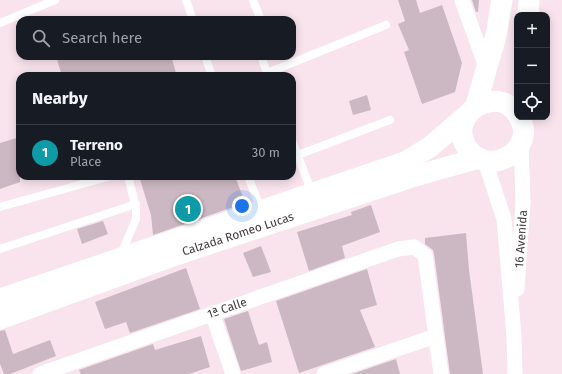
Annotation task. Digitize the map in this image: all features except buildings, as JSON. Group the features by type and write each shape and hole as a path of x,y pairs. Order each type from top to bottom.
{"street":[{"path":"462,0 487,70"},
{"path":"502,0 496,36 487,70 471,111 462,126 462,136 471,153 482,160 494,162 511,156 521,142 523,127 521,120"},
{"path":"528,12 529,0"},
{"path":"471,111 486,102 497,101 507,104 514,111"},
{"name":"Calzada Romeo Lucas","path":"0,299 406,162 430,147 471,111"},
{"name":"16 Avenida","path":"514,336 523,202 521,142"},
{"name":"Calzada Romeo Lucas","path":"0,319 176,255 412,177 482,160"},
{"name":"16 Avenida","path":"482,160 504,219 514,336 515,374"},
{"name":"1ª Calle","path":"40,374 398,249 414,247 425,255 436,336"},
{"path":"212,313 233,374"},
{"path":"324,374 436,336 441,374"}],"lane":[{"path":"17,16 55,0"},
{"path":"186,0 192,16"},
{"path":"253,0 259,16"},
{"path":"0,23 16,16"},
{"path":"273,72 386,24"},
{"path":"206,60 211,72"},
{"path":"263,60 267,72"},
{"path":"298,155 390,120"},
{"path":"296,150 312,193"},
{"path":"0,207 97,180"},
{"path":"119,259 136,219 136,204 129,180"},
{"path":"250,180 261,210"},
{"path":"0,248 136,204"}],"place":[{"name":"Terreno","path":"188,209"}]}
